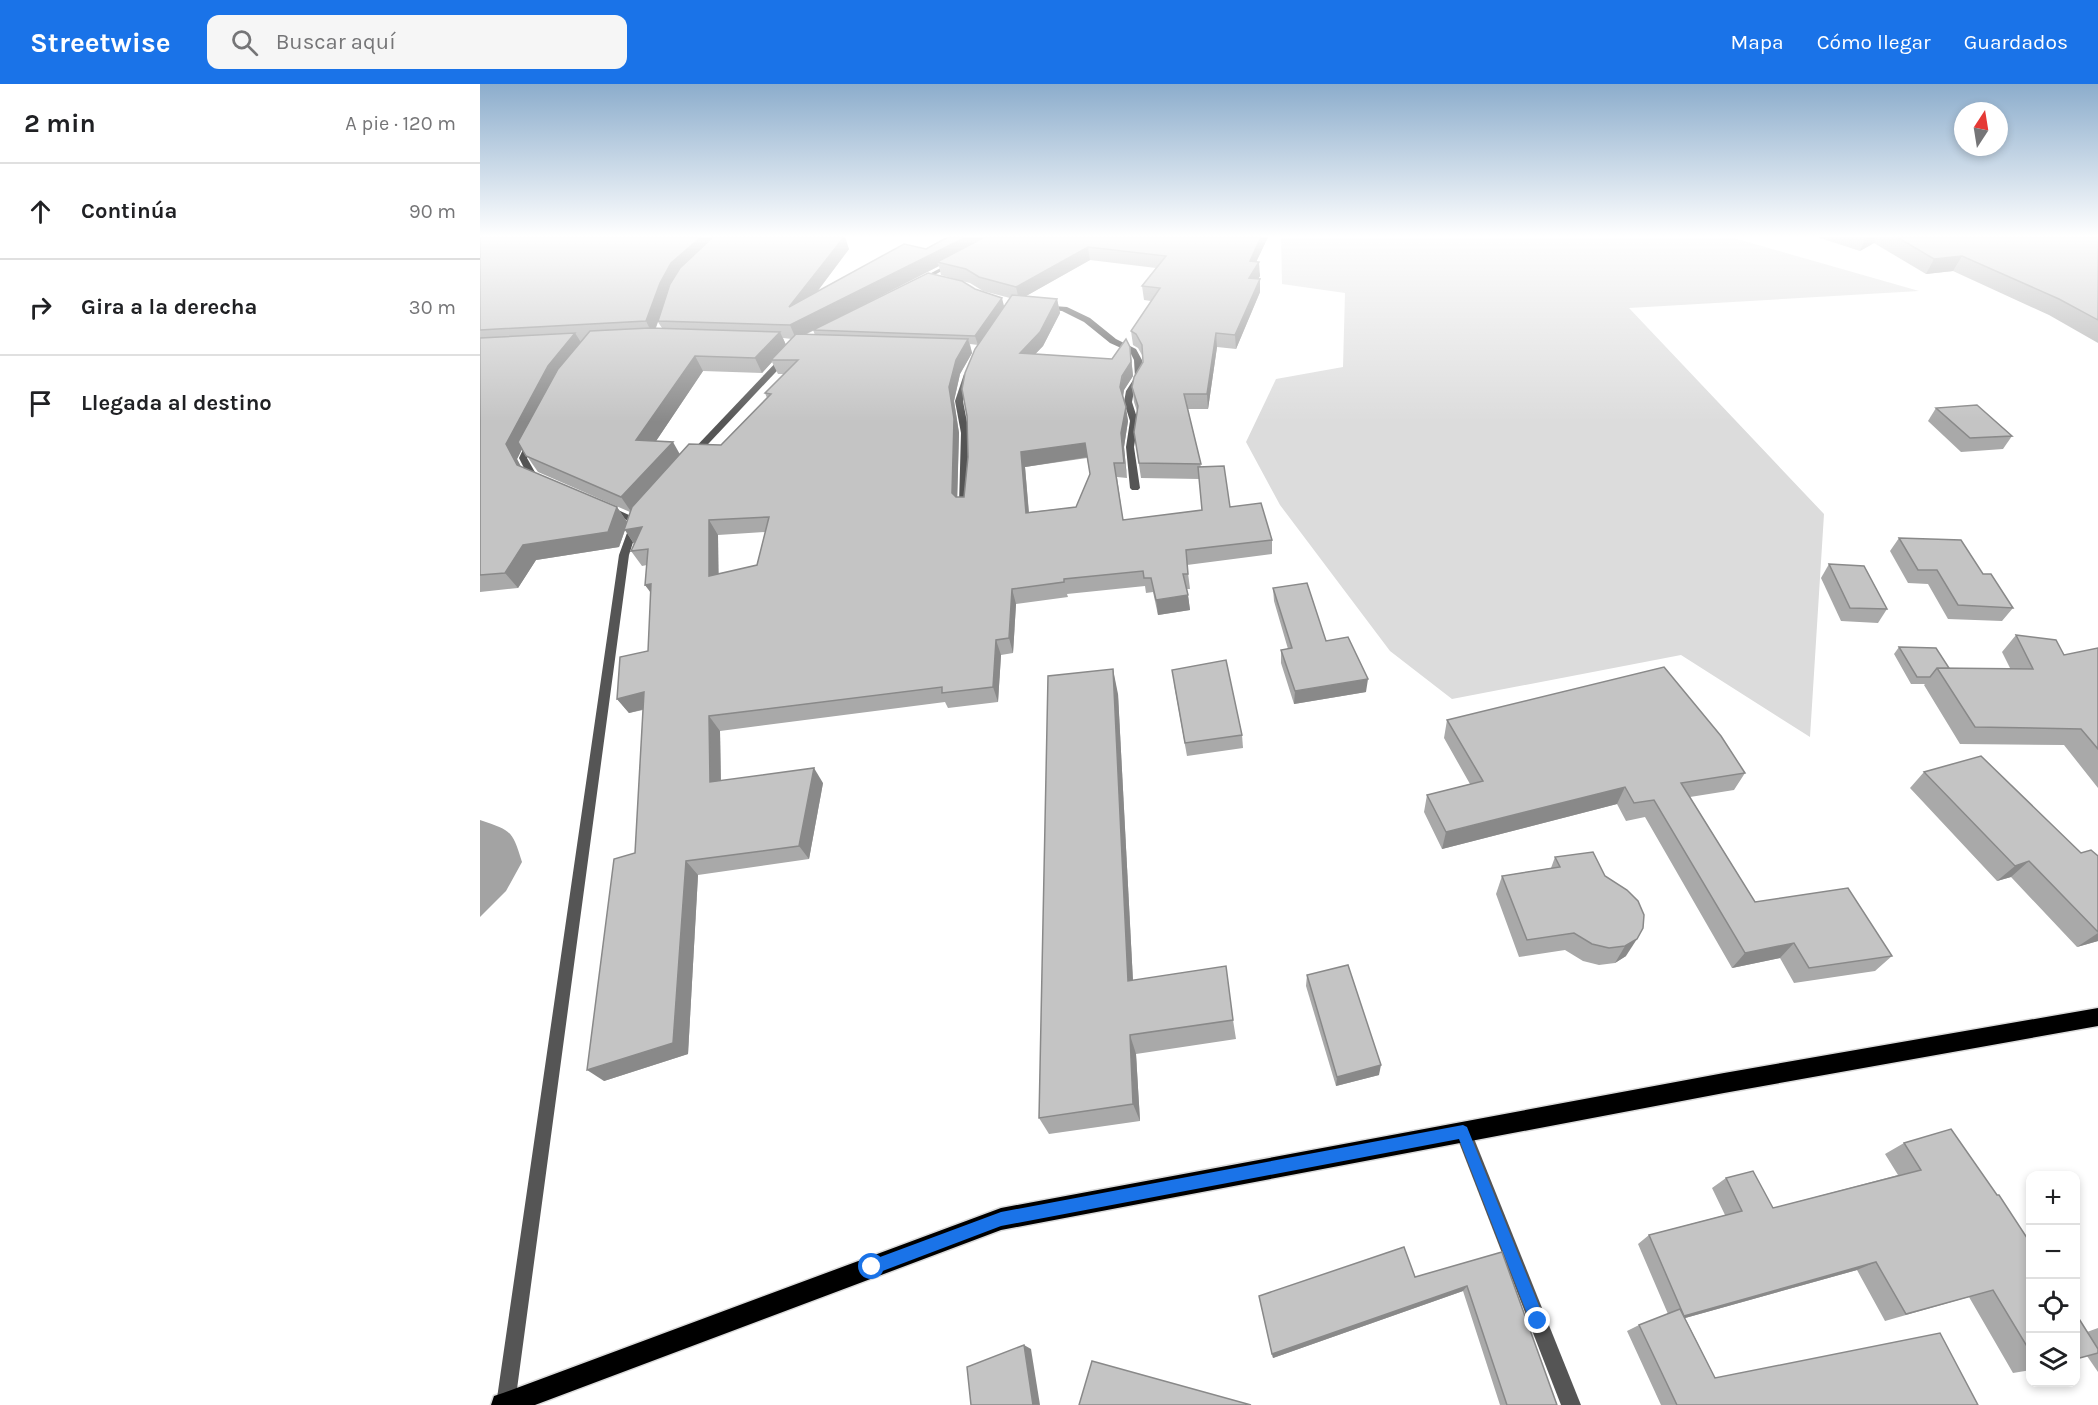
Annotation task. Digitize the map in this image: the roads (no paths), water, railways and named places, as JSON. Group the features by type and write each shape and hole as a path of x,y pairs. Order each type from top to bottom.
{"main road":[{"path":"504,1404 1001,1219 1463,1132 2098,1017"}],"street":[{"path":"1036,306 1064,309 1087,320 1113,341 1133,351 1138,360 1139,377 1130,391 1128,402 1134,421 1130,447 1135,488"},
{"path":"681,468 791,352"},
{"path":"964,508 965,433 959,400 972,366"},
{"path":"536,431 523,458 532,476 552,485"},
{"path":"504,1404 622,567 638,516 593,502"},
{"path":"1463,1132 1571,1405"}]}
